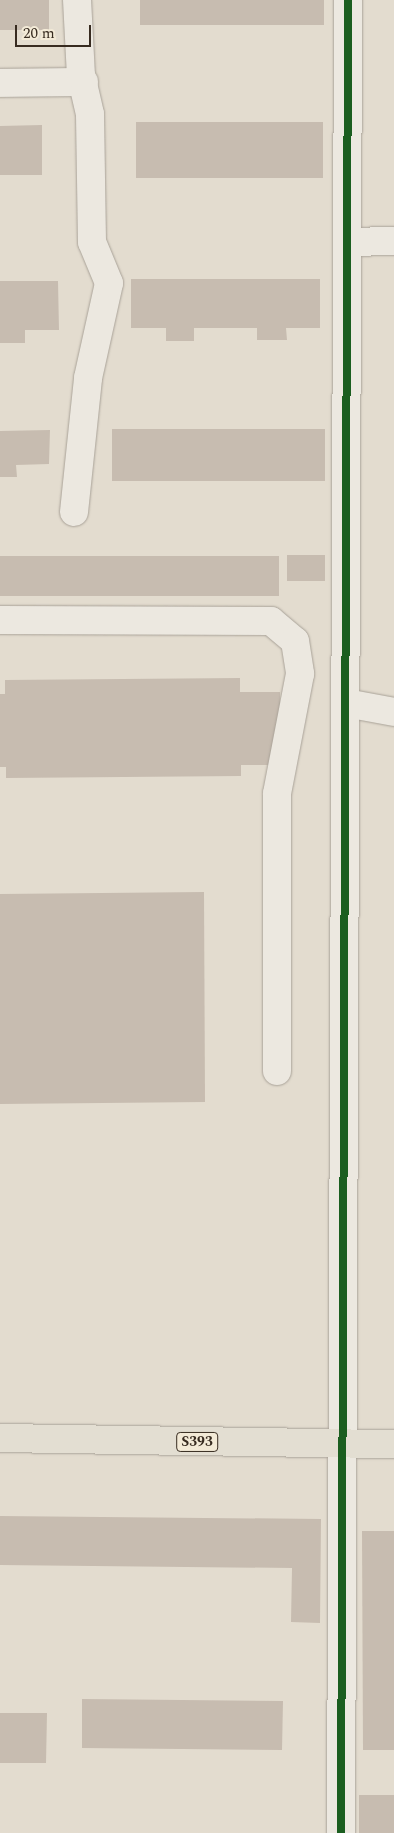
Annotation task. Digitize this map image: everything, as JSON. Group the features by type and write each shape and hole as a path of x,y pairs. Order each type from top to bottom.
{"main road":[{"name":"S393","path":"0,1438 394,1444"}],"street":[{"path":"74,512 88,378 109,284 92,242 90,114 84,82 77,0"},
{"path":"341,1833 348,0"},
{"path":"0,83 84,82"},
{"path":"347,242 394,241"},
{"path":"0,620 271,621 295,640 300,674 277,794 277,1071"},
{"path":"346,703 394,712"}],"building":[{"path":"0,0 49,0 49,30 0,30"},
{"path":"140,0 324,0 324,25 140,25"},
{"path":"136,122 323,122 323,178 136,178"},
{"path":"42,125 42,175 0,175 0,126"},
{"path":"131,279 320,279 320,328 286,328 287,340 257,340 257,328 194,328 194,341 166,341 166,328 131,328"},
{"path":"0,281 58,281 59,330 25,330 25,343 0,343"},
{"path":"112,429 325,429 325,481 112,481"},
{"path":"50,430 49,464 16,465 17,477 0,477 0,431"},
{"path":"287,555 325,555 325,581 287,581"},
{"path":"0,556 279,556 279,596 0,596"},
{"path":"240,678 240,692 280,692 280,765 241,765 241,776 6,778 6,767 0,767 0,694 5,694 5,680"},
{"path":"204,892 205,1102 0,1104 0,894"},
{"path":"0,1516 321,1519 320,1623 291,1622 292,1568 0,1565"},
{"path":"362,1531 394,1531 394,1750 363,1750"},
{"path":"82,1699 283,1701 282,1750 82,1748"},
{"path":"0,1713 47,1713 46,1763 0,1763"},
{"path":"359,1795 394,1795 394,1833 359,1833"}],"cycle path":[{"path":"341,1833 348,0"}]}
